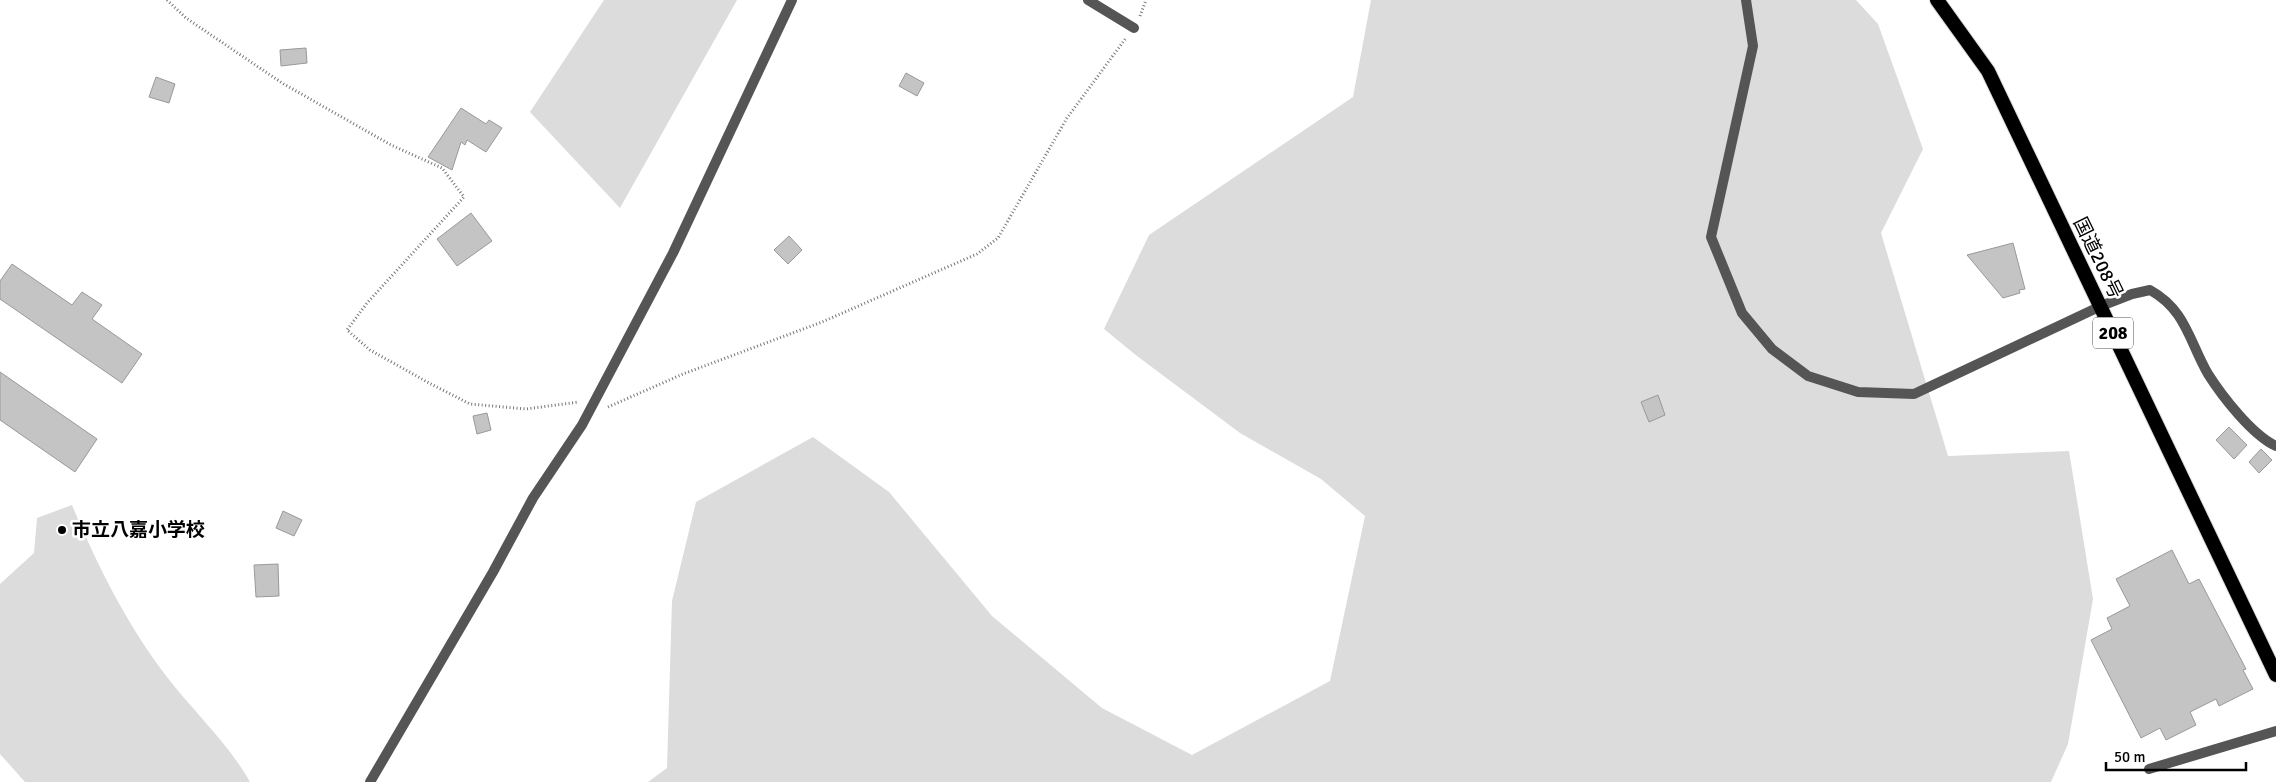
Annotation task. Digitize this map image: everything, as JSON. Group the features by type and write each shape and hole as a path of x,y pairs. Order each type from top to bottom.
{"highway":[{"name":"国道208号","path":"1937,0 1988,71 2276,675"}],"street":[{"path":"370,782 493,572 533,498 582,425 672,253 792,0"},
{"path":"1088,0 1134,28"},
{"path":"1746,0 1753,46 1711,237 1742,314 1772,350 1808,376 1858,392 1914,394 2101,306 2132,294 2150,290 2161,296 2173,308 2186,326 2208,373 2226,398 2249,425 2276,446"},
{"path":"2149,769 2276,731"}],"path":[{"path":"167,0 186,18 282,83 391,145 442,168 464,197 367,303 347,330 370,350 470,404 526,409 594,400"},
{"path":"585,417 683,374 822,322 977,254 998,238 1067,118 1134,28 1146,0"}],"shaded area":[{"path":"604,0 737,0 620,208 530,112"},
{"path":"1371,0 1856,0 1878,24 1923,149 1881,233 1948,456 2069,451 2093,599 2068,744 2051,782 648,782 667,768 672,601 696,502 813,437 889,492 992,616 1102,708 1192,755 1330,681 1365,516 1321,479 1240,433 1104,329 1149,235 1353,97"},
{"path":"72,505 102,572 139,637 177,690 232,754 250,782 25,782 0,754 0,584 34,553 37,518"}],"building":[{"path":"306,48 307,63 281,66 280,50"},
{"path":"906,73 924,83 917,96 899,86"},
{"path":"156,77 175,84 169,103 149,97"},
{"path":"461,108 486,124 489,120 502,128 486,152 467,140 465,145 461,142 452,170 428,157"},
{"path":"471,213 492,241 457,266 437,239"},
{"path":"789,236 802,250 788,264 774,250"},
{"path":"2013,243 2025,289 2019,290 2020,293 2003,298 1967,255"},
{"path":"12,264 72,305 82,292 102,305 92,319 142,354 122,383 0,299 0,281"},
{"path":"0,372 97,439 75,472 0,420"},
{"path":"1658,395 1665,415 1649,422 1641,402"},
{"path":"487,413 491,430 477,434 473,416"},
{"path":"2229,427 2247,445 2234,459 2216,440"},
{"path":"2261,449 2272,460 2259,473 2249,462"},
{"path":"283,511 302,520 294,536 276,528"},
{"path":"2172,550 2189,584 2199,579 2246,669 2243,670 2253,689 2219,706 2216,699 2190,712 2196,725 2166,740 2160,728 2141,738 2091,640 2112,629 2107,618 2130,606 2116,579"},
{"path":"278,564 279,596 256,597 254,565"}],"place":[{"name":"市立八嘉小学校","path":"62,530"}]}
